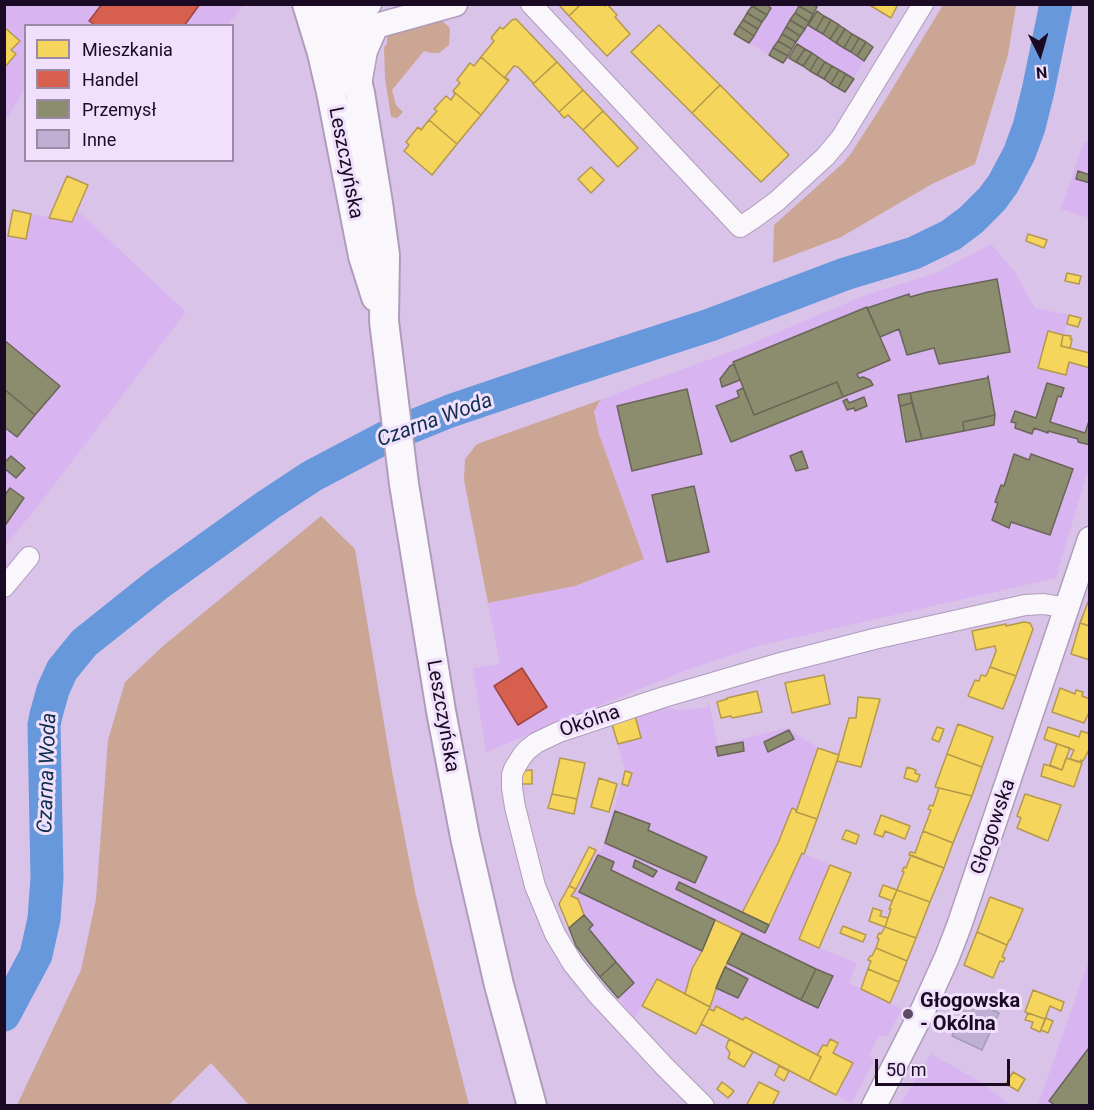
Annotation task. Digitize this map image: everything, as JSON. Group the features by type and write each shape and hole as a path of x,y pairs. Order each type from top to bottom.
{"main road":[{"name":"Leszczyńska","path":"307,4 326,69 363,256 384,321"},
{"name":"Leszczyńska","path":"338,14 360,93 384,255 384,321 404,484 432,664 465,837 499,985 532,1106"}],"street":[{"path":"312,4 327,17 338,14 348,15 358,9 373,15 455,4"},
{"path":"531,4 740,227 777,201 825,157 841,138 923,4"},
{"path":"326,69 327,45 338,14"},
{"path":"360,93 360,79 373,15"},
{"name":"Głogowska","path":"874,1106 924,1008 951,947 976,881 1089,539"},
{"path":"4,587 29,557"},
{"name":"Okólna","path":"704,1106 598,995 573,964 555,934 533,879 514,807 512,775 522,756 536,743 559,732 684,691 777,664 874,639 1022,606 1042,604 1067,608"}],"shaded area":[{"path":"5,5 244,5 228,24 24,24 24,91 8,116 5,117"},
{"path":"752,5 819,5 816,11 873,47 845,92 788,57 783,63 734,34"},
{"path":"943,5 1016,5 1008,55 975,164 932,184 841,237 773,263 774,225 850,155"},
{"path":"441,20 450,30 449,45 439,53 424,51 392,90 396,105 403,112 397,118 391,117 385,78 384,47 387,44 387,36"},
{"path":"1084,141 1089,142 1089,218 1061,209"},
{"path":"77,210 186,312 5,546 5,234 26,238 31,214 72,222"},
{"path":"991,244 1014,271 1035,308 1069,315 1061,346 1089,353 1089,466 1056,578 758,646 684,671 486,752 473,668 500,664 488,603 575,586 644,559 599,434 594,412 599,402 636,386 741,348 868,294 936,273"},
{"path":"603,399 594,412 599,434 644,559 575,586 488,603 464,480 465,459 477,444"},
{"path":"321,516 355,549 392,771 416,896 469,1105 249,1105 211,1063 169,1105 17,1105 81,970 96,899 108,740 125,682 163,646"},
{"path":"709,703 718,745 787,728 818,748 817,819 804,854 851,873 819,948 857,963 849,983 902,1009 888,1035 885,1037 879,1035 869,1056 873,1059 873,1063 851,1103 701,1024 710,1007 657,980 635,1018 576,946 559,904 589,847 601,852 625,771 611,721 666,707 678,710 706,708"},
{"path":"1089,960 1089,1105 1038,1105"},
{"path":"931,1054 979,1081 1010,1105 900,1105"}],"building: Mieszkania":[{"path":"558,4 581,4 569,16"},
{"path":"581,4 603,4 605,6 607,4 630,34 607,56 569,16"},
{"path":"868,4 898,4 891,18"},
{"path":"516,19 557,62 533,84 518,67 514,66 505,77 508,81 481,57 494,41 491,38 500,27 503,29"},
{"path":"659,25 720,85 692,113 631,52"},
{"path":"4,27 20,41 11,50 16,54 4,68"},
{"path":"481,57 508,81 481,115 453,91 460,83 457,80 470,63 474,66"},
{"path":"557,62 583,90 559,112 533,84"},
{"path":"720,85 789,155 761,182 692,113"},
{"path":"583,90 603,111 583,130 568,115 564,118 559,112"},
{"path":"453,91 481,115 457,144 429,120 437,111 434,109 446,96 451,100 455,94"},
{"path":"603,111 638,148 618,167 583,130"},
{"path":"429,120 457,144 432,175 404,151 409,145 406,142 418,127 421,130"},
{"path":"591,167 604,180 591,193 578,179"},
{"path":"67,176 88,185 72,222 49,218"},
{"path":"13,210 31,214 26,239 8,236"},
{"path":"1028,234 1047,240 1044,248 1026,241"},
{"path":"1067,273 1081,276 1079,284 1065,281"},
{"path":"1069,315 1081,318 1078,327 1067,324"},
{"path":"1048,331 1063,335 1061,346 1090,353 1090,368 1069,362 1066,375 1038,368"},
{"path":"1063,335 1071,336 1070,348 1061,346"},
{"path":"1090,597 1090,626 1080,623"},
{"path":"1024,622 1030,623 1033,629 1016,676 990,667 996,651 995,646 976,650 972,631"},
{"path":"1080,623 1090,626 1090,660 1071,654"},
{"path":"990,667 1016,676 1003,709 968,696 975,680 979,681 981,675 986,676"},
{"path":"824,675 830,704 792,713 785,683"},
{"path":"1060,688 1075,694 1076,690 1083,692 1082,696 1090,699 1090,710 1084,723 1052,712"},
{"path":"757,691 762,712 721,718 717,702"},
{"path":"858,697 880,699 861,767 837,761 849,718 856,718"},
{"path":"635,715 641,738 618,744 611,721"},
{"path":"958,724 993,737 982,767 947,754"},
{"path":"937,727 944,729 939,742 932,739"},
{"path":"1048,727 1079,737 1081,731 1090,734 1090,748 1083,761 1070,759 1074,750 1044,739"},
{"path":"1057,744 1070,748 1062,770 1050,765"},
{"path":"818,748 839,755 817,819 796,812"},
{"path":"947,754 982,767 972,796 935,787"},
{"path":"560,758 585,763 577,799 552,794"},
{"path":"1066,758 1082,763 1074,787 1041,776 1044,764 1062,770"},
{"path":"907,767 916,770 915,773 920,775 917,782 904,778"},
{"path":"532,770 532,784 522,784 521,771"},
{"path":"625,771 632,773 628,786 622,784"},
{"path":"599,778 617,784 609,812 591,807"},
{"path":"939,788 972,796 953,843 923,831 931,810 928,809 930,805 933,806"},
{"path":"552,794 577,799 574,814 548,808"},
{"path":"1025,794 1061,805 1048,841 1017,828 1021,818 1017,816"},
{"path":"792,808 796,812 817,819 804,854 802,853 769,925 742,913 778,843"},
{"path":"881,815 910,826 905,839 885,831 883,837 874,834"},
{"path":"846,830 859,835 856,844 842,839"},
{"path":"923,831 953,843 944,868 909,855 910,852 915,853"},
{"path":"589,847 596,850 576,889 569,886"},
{"path":"911,855 944,868 930,902 897,890 904,872 902,871 904,867 906,868"},
{"path":"830,865 851,873 819,948 799,939"},
{"path":"883,885 897,890 892,901 879,896"},
{"path":"569,886 576,889 571,896 578,899 584,915 569,928 559,904"},
{"path":"897,890 930,902 916,938 885,927"},
{"path":"990,897 1023,909 1007,945 977,932"},
{"path":"873,908 882,911 880,916 888,918 885,927 869,921"},
{"path":"715,920 742,933 719,980 710,1007 685,994 692,969"},
{"path":"843,926 866,935 863,942 840,933"},
{"path":"885,927 916,938 907,961 876,948 879,933 881,934"},
{"path":"977,932 1007,945 1002,957 1005,958 1003,962 1000,961 993,978 964,965"},
{"path":"876,948 907,961 899,982 868,969 871,961 868,960"},
{"path":"868,969 899,982 890,1003 861,989"},
{"path":"657,979 710,1007 696,1034 642,1006"},
{"path":"1033,990 1064,1002 1061,1011 1050,1006 1045,1019 1025,1012"},
{"path":"716,1006 743,1020 745,1017 821,1057 809,1081 701,1024 709,1009 714,1011"},
{"path":"1028,1013 1045,1019 1040,1032 1031,1028 1033,1022 1025,1020"},
{"path":"1046,1018 1053,1021 1048,1033 1041,1030"},
{"path":"729,1039 753,1052 744,1067 728,1058 730,1053 726,1047"},
{"path":"830,1039 838,1043 833,1053 853,1063 836,1095 809,1081 821,1057 817,1055 823,1045 827,1046"},
{"path":"779,1066 789,1071 784,1081 775,1075"},
{"path":"1013,1072 1025,1079 1018,1091 1006,1084"},
{"path":"722,1082 734,1091 728,1098 717,1089"},
{"path":"759,1082 779,1092 772,1106 746,1106"}],"building: Handel":[{"path":"102,4 200,4 185,24 93,24 89,21"},
{"path":"522,668 547,707 518,725 494,686"}],"building: Przemysł":[{"path":"752,4 765,4 771,8 767,15"},
{"path":"800,4 812,4 817,7 813,14 799,6"},
{"path":"752,6 767,15 762,22 747,13"},
{"path":"799,6 813,14 809,22 795,13"},
{"path":"817,11 824,16 816,30 808,25"},
{"path":"747,13 762,22 758,29 743,20"},
{"path":"795,13 809,22 805,29 790,20"},
{"path":"824,16 831,20 823,34 816,30"},
{"path":"743,20 758,29 754,36 739,26"},
{"path":"790,20 805,29 800,36 786,27"},
{"path":"831,20 839,25 830,39 823,34"},
{"path":"839,25 845,29 836,43 830,39"},
{"path":"739,26 754,36 749,43 734,34"},
{"path":"786,27 800,36 796,42 782,34"},
{"path":"845,29 852,34 844,48 836,43"},
{"path":"782,34 796,42 792,49 778,41"},
{"path":"852,34 859,38 851,52 844,48"},
{"path":"859,38 866,42 857,56 851,52"},
{"path":"778,41 792,49 788,56 773,48"},
{"path":"866,42 873,47 864,61 857,56"},
{"path":"797,44 805,49 796,62 789,58"},
{"path":"773,48 788,56 783,63 769,55"},
{"path":"805,49 812,53 803,66 796,62"},
{"path":"812,53 818,57 810,71 803,66"},
{"path":"818,57 825,62 817,75 810,71"},
{"path":"825,62 832,66 824,79 817,75"},
{"path":"832,66 839,70 831,84 824,79"},
{"path":"839,70 846,74 838,88 831,84"},
{"path":"846,74 854,79 845,92 838,88"},
{"path":"1078,171 1090,175 1090,183 1076,179"},
{"path":"997,279 1010,352 939,364 934,348 907,355 899,329 880,337 867,308 909,294 910,297"},
{"path":"867,307 890,360 857,374 859,378 870,380 873,385 843,397 837,382 754,415 733,362"},
{"path":"4,340 60,386 35,415 4,389"},
{"path":"734,364 740,380 722,387 720,379"},
{"path":"988,376 995,415 963,422 964,431 922,439 910,393"},
{"path":"837,382 843,397 731,442 716,406 739,397 737,391 743,388 754,415"},
{"path":"1047,383 1064,388 1061,397 1058,396 1050,422 1085,433 1090,418 1090,445 1078,442 1078,439 1048,431 1048,433 1034,428 1032,434 1015,428 1016,423 1011,422 1015,411 1036,418"},
{"path":"4,389 35,415 17,437 4,427"},
{"path":"687,389 702,454 632,471 617,406"},
{"path":"910,393 912,403 900,406 898,395"},
{"path":"864,397 867,406 855,411 854,408 847,410 843,401 847,399 849,403"},
{"path":"912,403 922,439 906,442 900,406"},
{"path":"995,415 994,425 964,431 963,422"},
{"path":"802,451 808,468 796,471 790,456"},
{"path":"1014,454 1029,460 1031,454 1073,469 1050,535 1011,522 1009,528 992,520 998,503 995,502 1001,485 1004,486"},
{"path":"11,456 25,468 16,478 4,468 4,463"},
{"path":"694,486 709,552 667,562 652,495"},
{"path":"10,488 24,498 4,527 4,496"},
{"path":"789,730 794,739 768,752 764,742"},
{"path":"743,742 744,751 718,756 716,747"},
{"path":"615,811 650,824 648,830 707,857 695,883 605,843"},
{"path":"598,855 614,862 611,870 715,920 702,951 579,892"},
{"path":"635,860 657,871 653,877 633,867"},
{"path":"679,882 769,925 765,933 676,889"},
{"path":"584,915 593,925 589,929 616,962 600,977 576,946 569,928"},
{"path":"742,933 816,969 801,1000 727,963"},
{"path":"616,962 634,983 618,998 600,977"},
{"path":"725,967 748,979 738,998 716,988"},
{"path":"816,969 833,976 818,1008 801,1000"},
{"path":"1088,1049 1090,1050 1090,1106 1056,1106 1049,1101"}],"building: Inne":[{"path":"969,999 999,1013 982,1050 952,1036"}],"waterway":[{"name":"Czarna Woda","path":"4,1015 36,955 44,919 47,878 44,725 46,715 62,670 84,643 158,584 268,505 312,476 386,437 450,411 710,325 845,274 914,253 951,235 971,220 992,199 1019,154 1038,91 1056,4"}],"place":[{"name":"Głogowska - Okólna","path":"908,1014"}]}
